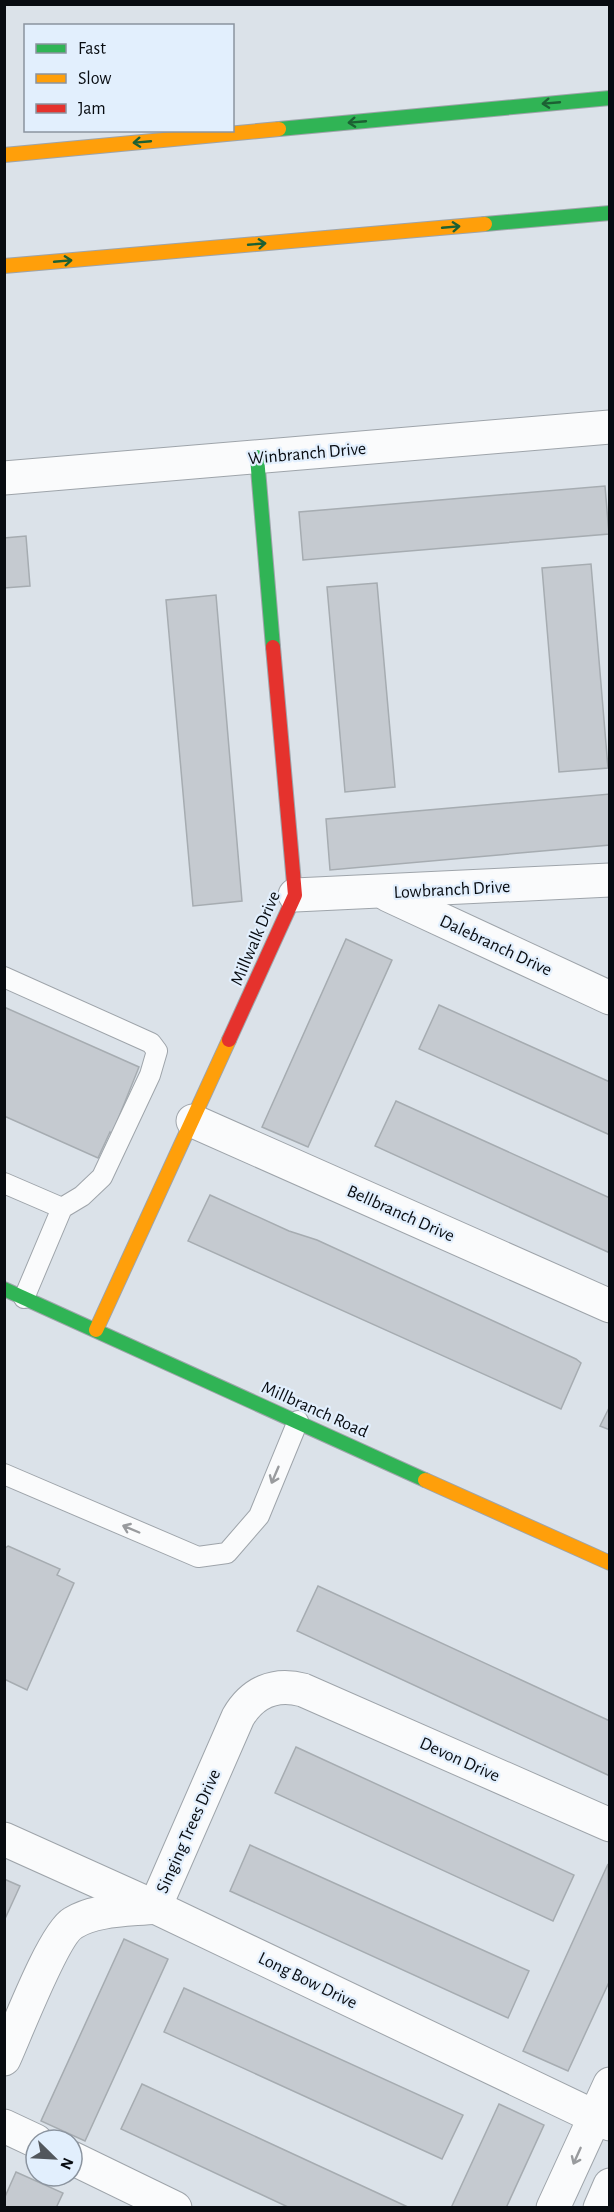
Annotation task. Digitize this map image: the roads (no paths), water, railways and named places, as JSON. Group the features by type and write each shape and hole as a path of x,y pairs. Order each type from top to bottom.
{"main road":[{"path":"4,155 609,98"},
{"path":"4,266 609,213"},
{"name":"Millwalk Drive","path":"96,1330 295,895 257,457"},
{"name":"Millbranch Road","path":"4,1289 609,1563"}],"street":[{"name":"Winbranch Drive","path":"4,478 609,427"},
{"name":"Lowbranch Drive","path":"295,895 609,880"},
{"name":"Dalebranch Drive","path":"383,892 609,998"},
{"name":"Bellbranch Drive","path":"193,1121 609,1306"},
{"name":"Singing Trees Drive","path":"4,2059 48,1963 72,1923 89,1916 155,1907 244,1706 256,1694 269,1689 292,1687 311,1694"},
{"name":"Devon Drive","path":"311,1694 609,1825"},
{"name":"Long Bow Drive","path":"4,1839 155,1907 602,2120"},
{"path":"553,2208 602,2120 609,2084"},
{"path":"4,2126 24,2135"},
{"path":"84,2164 175,2208"},
{"path":"600,2208 609,2185"}],"lane":[{"path":"4,977 151,1043 157,1051 150,1075 102,1178 82,1196 62,1208 24,1298"},
{"path":"4,1183 62,1208"},
{"path":"4,1474 198,1557 227,1553 258,1516 298,1421"}]}
